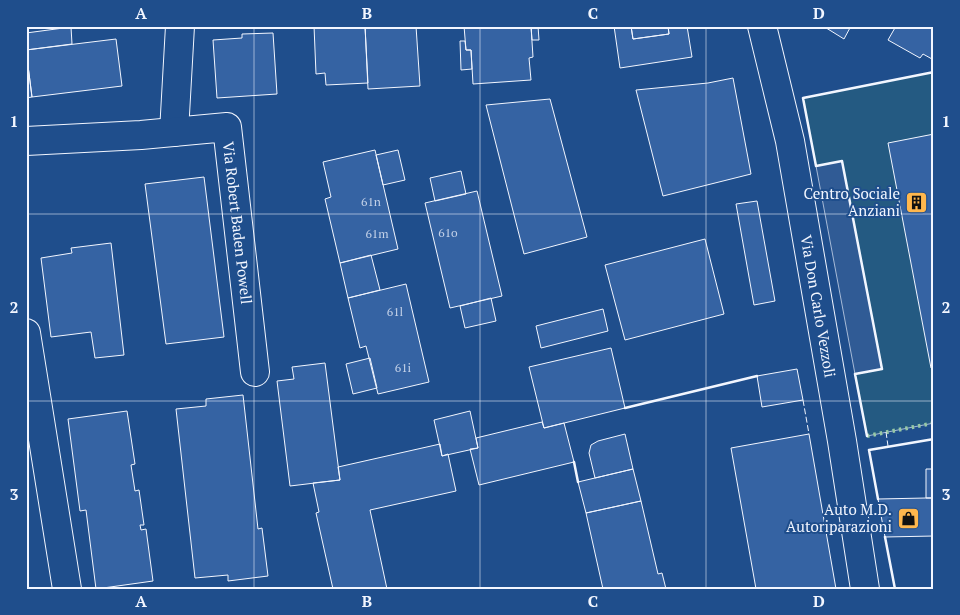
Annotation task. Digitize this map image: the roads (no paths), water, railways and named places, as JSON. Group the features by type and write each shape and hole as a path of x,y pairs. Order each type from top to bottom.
{"street":[{"path":"174,132 180,26"},
{"name":"Via Don Carlo Vezzoli","path":"762,26 790,141 842,441 865,589"},
{"name":"Via Robert Baden Powell","path":"26,141 141,136 227,127 255,372"},
{"path":"26,333 67,589"}],"place":[{"name":"Centro Sociale Anziani","path":"916,202"},
{"name":"Auto M.D. Autoriparazioni","path":"908,518"}]}
